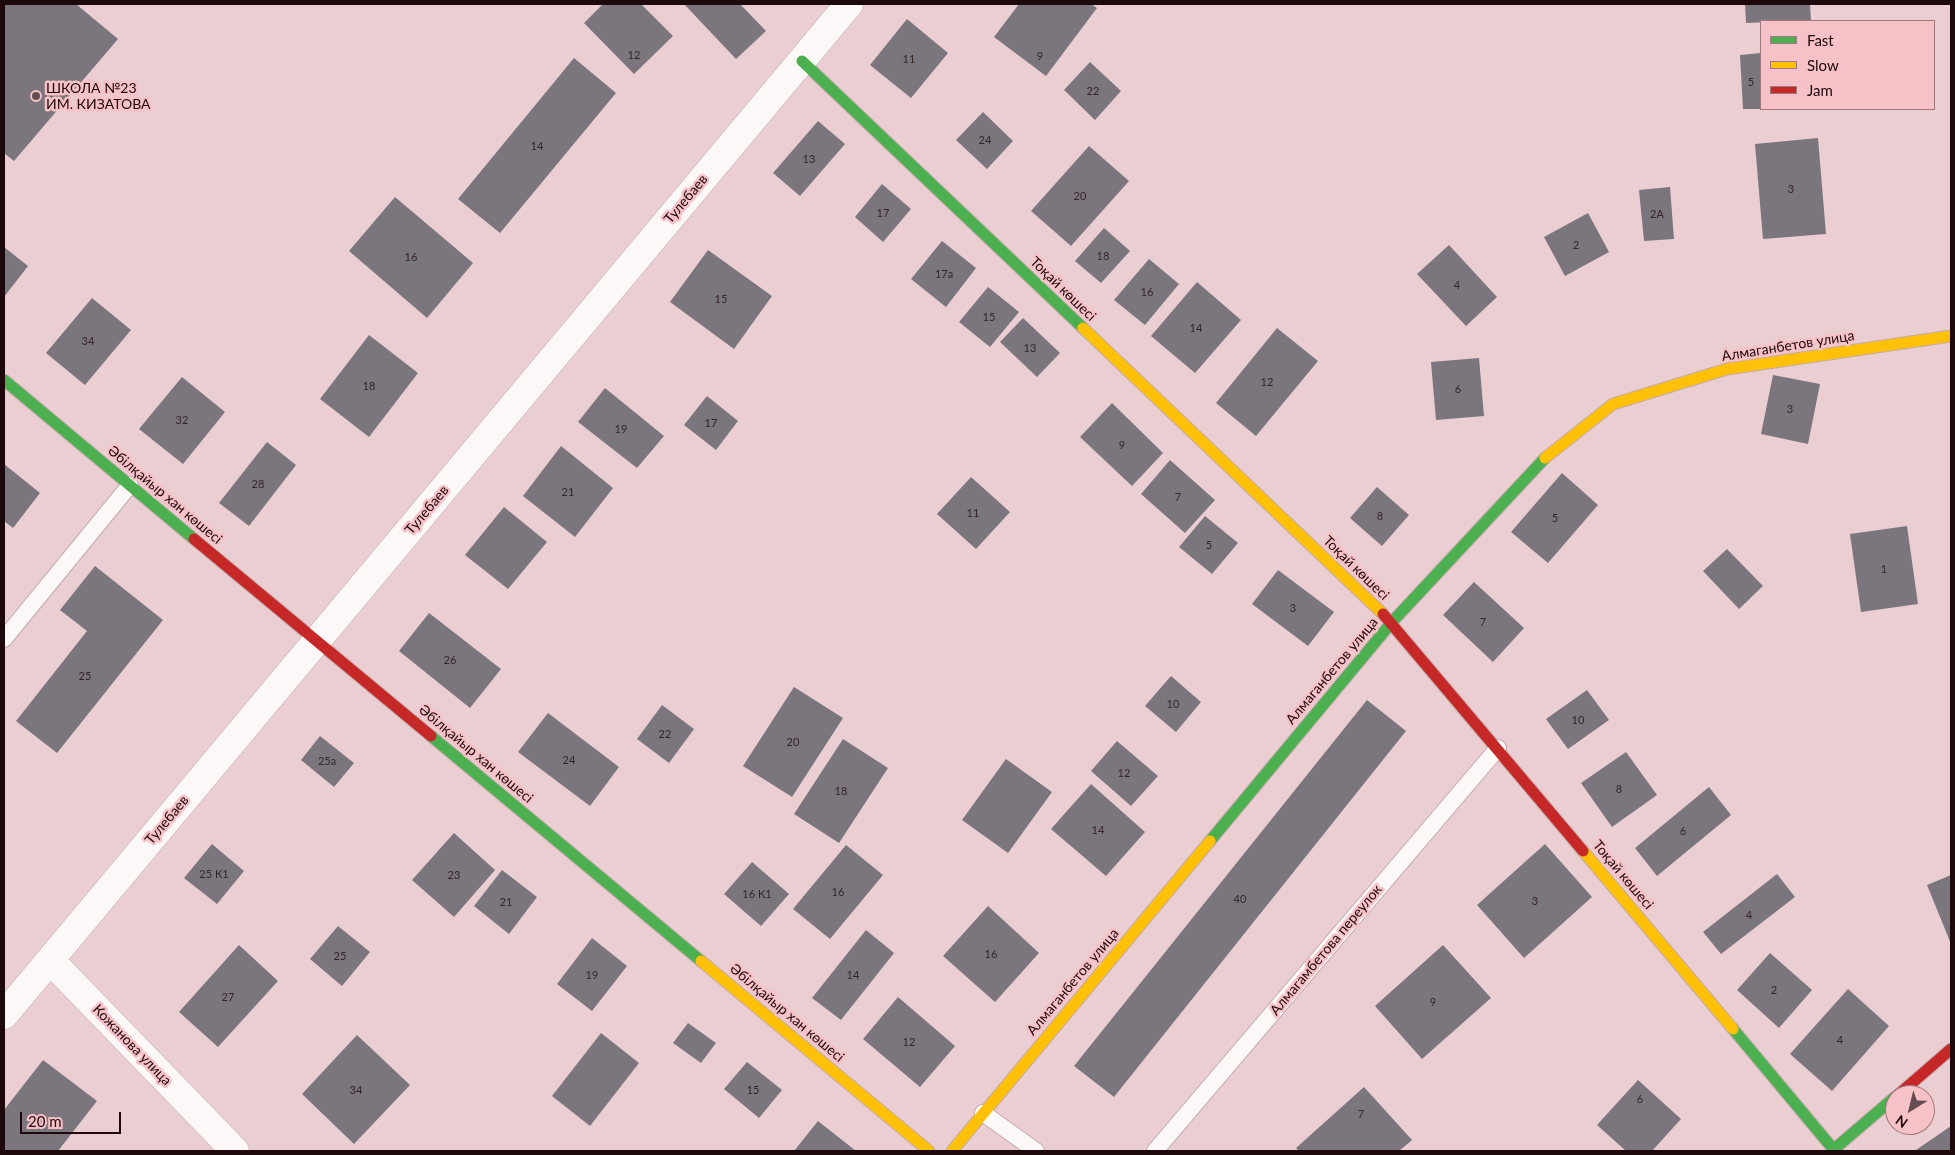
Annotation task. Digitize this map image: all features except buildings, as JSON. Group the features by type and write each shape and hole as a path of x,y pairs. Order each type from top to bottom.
{"street":[{"name":"Тулебаев","path":"4,1015 849,4"},
{"name":"Тоқай көшесі","path":"802,61 1392,622 1833,1150"},
{"name":"Алмаганбетов улица","path":"952,1151 1392,622 1543,460 1613,404 1727,369 1951,336"},
{"name":"Әбілқайыр хан көшесі","path":"4,380 929,1151"},
{"name":"Кожанова улица","path":"50,960 234,1151"},
{"path":"1909,1085 1951,1049"},
{"path":"1833,1150 1885,1105"}],"lane":[{"path":"4,639 130,485"},
{"name":"Алмагамбетова переулок","path":"1155,1151 1498,748"},
{"path":"983,1113 1036,1151"}],"traffic: fast":[{"path":"802,61 1083,328"},
{"path":"4,380 194,539"},
{"path":"1210,841 1392,622 1545,458"},
{"path":"431,736 701,961"},
{"path":"1733,1029 1834,1150"},
{"path":"1832,1151 1885,1106"}],"traffic: slow":[{"path":"1083,328 1383,614"},
{"path":"1545,458 1613,404 1727,369 1951,336"},
{"path":"952,1151 1210,841"},
{"path":"1583,851 1733,1029"},
{"path":"701,961 929,1151"}],"traffic: jam":[{"path":"194,539 431,736"},
{"path":"1383,614 1583,851"},
{"path":"1910,1085 1951,1049"}],"place":[{"name":"ШКОЛА №23 ИМ. КИЗАТОВА","path":"36,96"}]}
